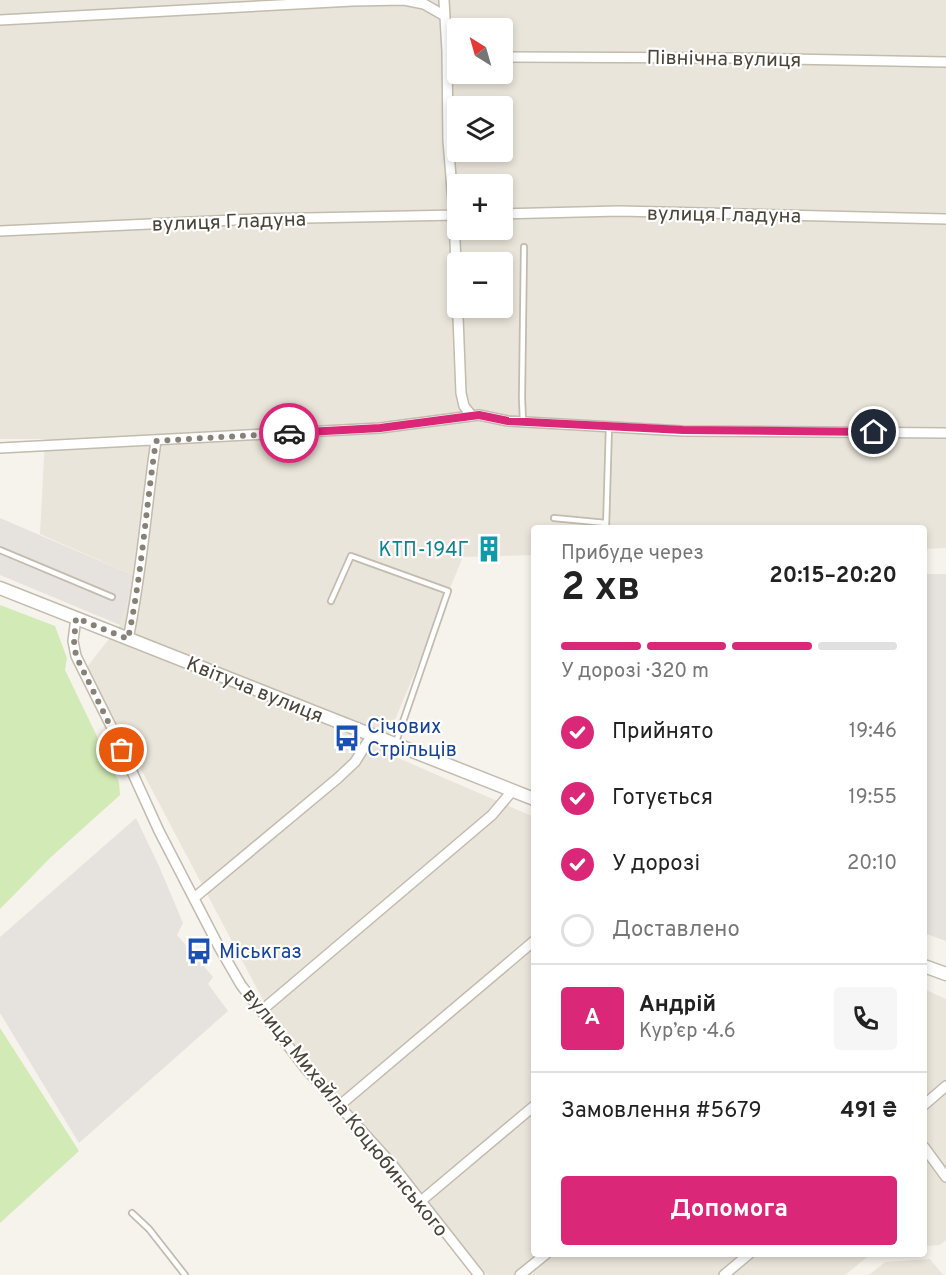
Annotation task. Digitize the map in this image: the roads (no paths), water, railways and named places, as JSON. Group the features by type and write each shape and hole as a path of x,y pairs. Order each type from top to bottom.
{"street":[{"path":"444,0 447,51"},
{"path":"0,20 353,1 414,2 424,4 445,16"},
{"name":"Північна вулиця","path":"513,57 946,62"},
{"path":"447,84 448,140 452,174"},
{"name":"вулиця Гладуна","path":"513,214 619,212 946,219"},
{"name":"вулиця Гладуна","path":"0,231 256,219 447,215"},
{"path":"457,240 461,393 464,406 472,416"},
{"path":"0,448 380,428 479,415 523,422 683,430 946,433"},
{"path":"128,639 138,594 156,441"},
{"name":"Квітуча вулиця","path":"0,588 531,798"},
{"name":"вулиця Михайла Коцюбинського","path":"76,618 74,641 76,656 159,831 241,985 306,1069 391,1163 479,1275"},
{"path":"194,898 338,778 355,762 372,735"},
{"path":"261,1011 492,815 513,790"},
{"path":"339,1106 531,944"},
{"path":"927,967 946,974"},
{"path":"927,1102 946,1086"},
{"path":"421,1201 531,1109"},
{"path":"927,1151 946,1177"},
{"path":"520,1275 542,1257"},
{"path":"724,1275 745,1257"}],"lane":[{"path":"523,422 524,247"},
{"path":"606,525 609,426"},
{"path":"554,518 600,525"},
{"path":"0,550 112,597"},
{"path":"331,602 351,556 448,591 395,744"},
{"path":"132,1213 149,1229 185,1275"}],"place":[{"name":"КТП-194Г","path":"489,549"},
{"name":"Січових Стрільців","path":"347,738"},
{"name":"Міськгаз","path":"199,951"}]}
